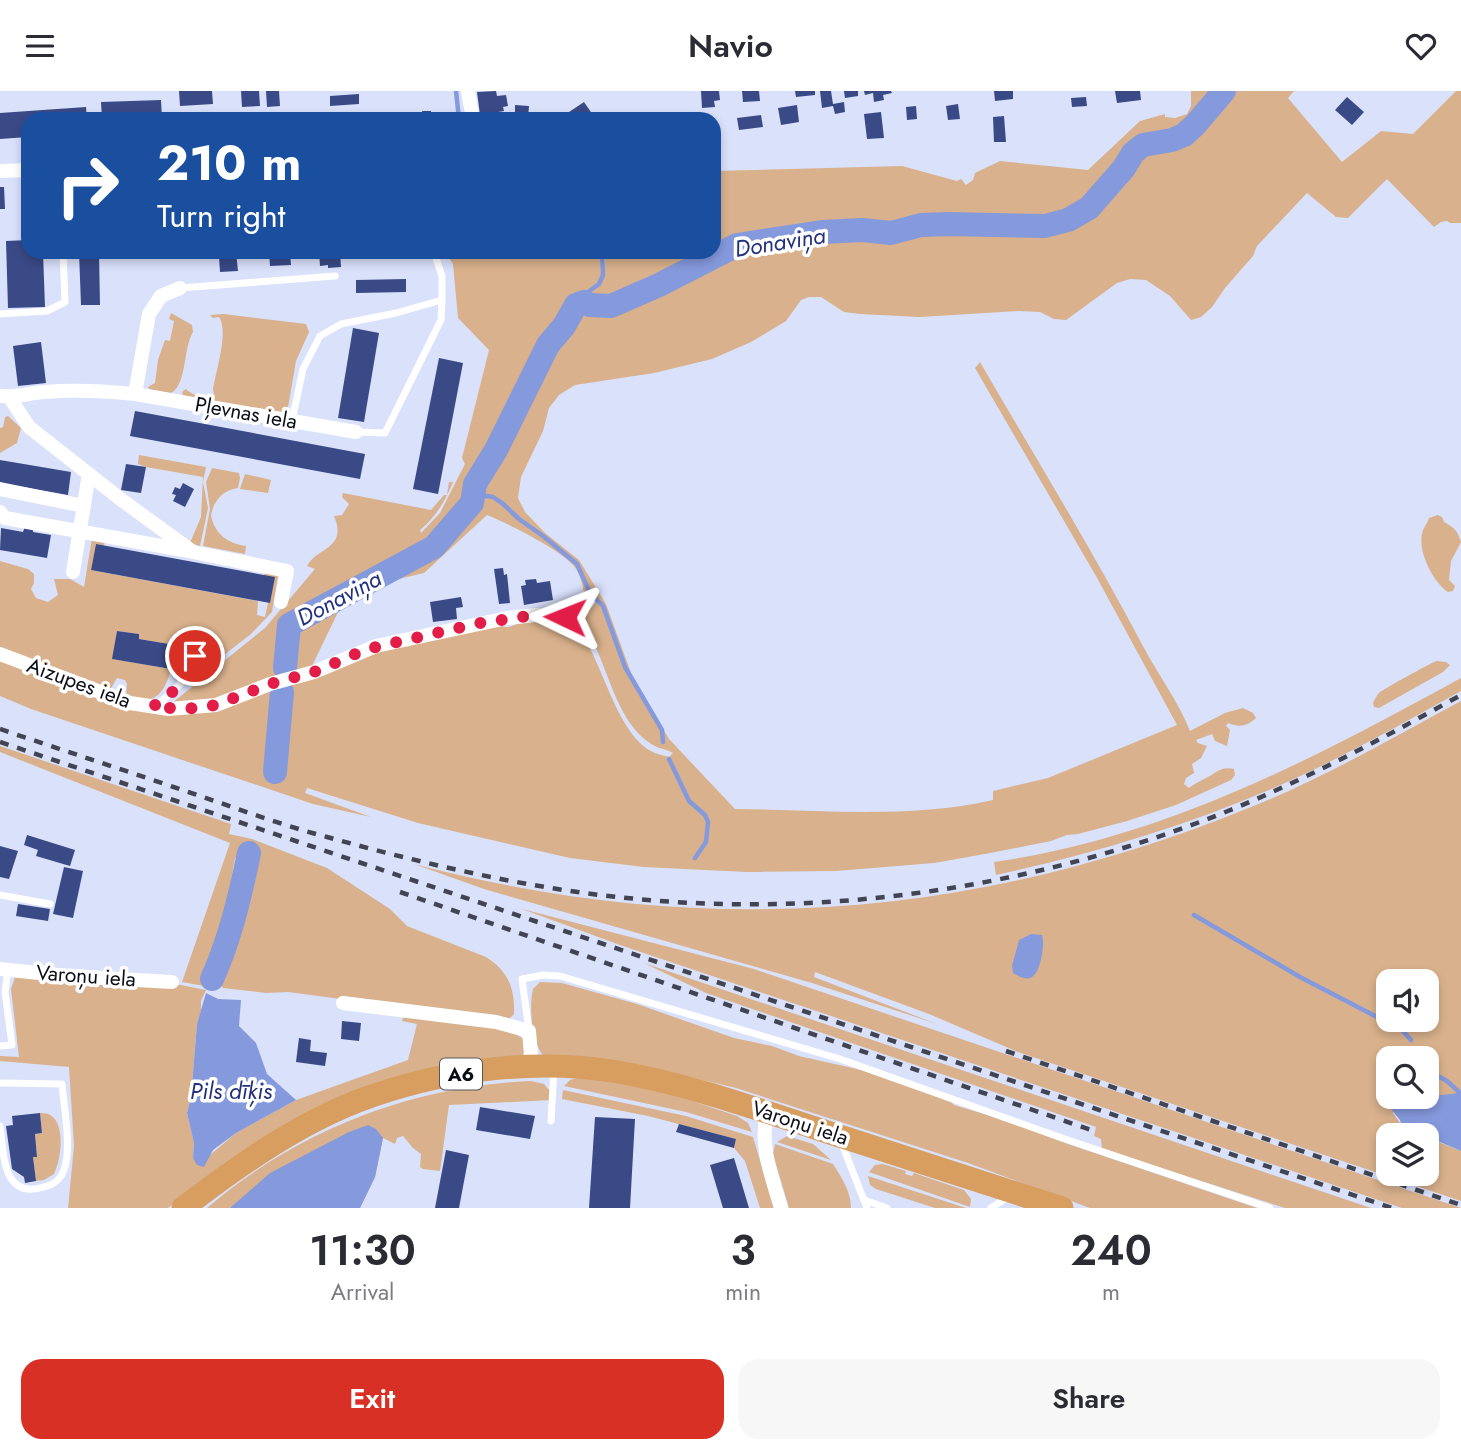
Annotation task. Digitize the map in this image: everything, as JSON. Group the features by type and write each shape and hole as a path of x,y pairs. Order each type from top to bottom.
{"highway":[{"name":"Varoņu iela","path":"183,1208 288,1135 357,1102 444,1077 504,1068 543,1067 588,1068 639,1076 767,1112 1062,1208"}],"street":[{"path":"468,91 472,112"},
{"path":"0,171 21,170"},
{"path":"135,394 149,314 161,296 180,288"},
{"name":"Pļevnas iela","path":"5,397 44,392 98,391 135,394 356,432"},
{"path":"5,397 29,427 194,552"},
{"path":"73,572 89,474"},
{"path":"0,489 84,506"},
{"path":"0,512 5,518 287,571 281,602"},
{"name":"Aizupes iela","path":"0,654 115,698 152,707 186,709 216,705 270,684 314,672 367,649 480,623 536,615 565,617"},
{"name":"Varoņu iela","path":"4,976 172,982"},
{"path":"343,1003 496,1022 529,1031 543,1067"},
{"path":"767,1112 765,1149 782,1208"}],"lane":[{"path":"0,314 47,311 65,302 63,259"},
{"path":"356,432 386,433 441,320 442,276 436,259"},
{"path":"180,288 335,276"},
{"path":"292,421 303,369 320,336 341,324 442,300"},
{"path":"152,707 183,682 190,672 195,656"},
{"path":"0,895 50,904"},
{"path":"529,1031 522,979 543,975 560,976 840,1059 1270,1208"},
{"path":"0,1046 12,1045 4,976"},
{"path":"543,1067 551,1121"},
{"path":"0,1083 62,1084 67,1147 65,1168 58,1180 36,1189 26,1189 13,1183 6,1168 0,1126"},
{"path":"839,1136 866,1204 887,1208"},
{"path":"991,1208 1014,1193"}],"shaded area":[{"path":"1191,91 1294,91 1288,98 1342,162 1381,131 1413,134 1456,91 1461,91 1461,223 1447,221 1434,227 1387,179 1348,218 1336,217 1307,193 1257,246 1253,256 1212,307 1201,317 1191,320 1170,296 1146,280 1130,279 1117,283 1066,320 1054,319 1040,312 1019,311 920,317 860,314 844,312 821,297 809,297 801,300 786,321 751,342 712,359 654,373 575,385 559,395 549,408 543,431 521,477 518,498 525,512 545,533 579,560 606,604 631,673 669,739 735,809 832,812 930,810 993,800 993,791 1048,778 1177,725 1096,576 975,368 980,362 1105,576 1190,731 1225,713 1243,708 1253,713 1256,718 1246,724 1240,726 1228,723 1226,726 1230,730 1227,746 1215,741 1212,734 1196,740 1207,746 1201,758 1192,764 1194,773 1186,778 1184,784 1189,788 1225,768 1234,769 1235,775 1231,780 1176,805 1127,821 1051,841 934,863 836,871 747,872 644,867 570,858 418,823 307,788 305,793 371,817 313,804 31,709 0,696 0,660 131,710 181,712 228,705 265,689 304,679 361,655 388,647 494,624 509,627 529,618 550,617 566,621 577,629 587,643 624,721 635,738 651,751 669,757 673,753 655,746 641,736 617,699 594,644 579,620 578,611 592,607 596,602 593,598 585,598 574,566 546,545 487,515 424,573 377,584 342,604 307,672 274,679 241,694 222,696 205,704 184,706 172,703 265,628 315,569 307,566 334,541 337,527 334,516 342,515 349,504 342,497 343,493 431,510 447,495 449,482 453,482 447,496 440,508 420,530 421,533 440,513 465,464 462,458 489,350 458,318 453,264 450,259 600,259 601,275 598,282 601,282 605,272 605,259 721,259 721,171 902,166 957,181 961,179 966,185 973,180 975,173 1000,161 1088,170 1140,121 1165,114 1165,117 1175,118 1187,114 1191,106","holes":["575,308 565,330 549,348 537,376 531,376 543,349"]},
{"path":"171,313 192,325 193,332 180,382 171,393 148,387 155,383 158,360 165,340 170,341 174,321 169,319"},
{"path":"223,314 306,324 309,332 296,361 287,413 183,396 182,392 186,389 199,396 214,394 223,332 219,317 213,318 210,315"},
{"path":"8,416 21,428 17,443 0,453 0,428"},
{"path":"139,455 206,467 203,482 208,508 200,546 190,543 201,517 203,477 146,467 138,464"},
{"path":"212,468 239,473 238,488 220,497 211,515 215,528 223,537 246,546 245,554 203,546 210,509 206,482"},
{"path":"245,474 271,480 268,493 240,489"},
{"path":"1438,515 1455,529 1461,542 1451,561 1449,580 1455,586 1453,591 1448,592 1432,574 1422,549 1423,530 1429,518"},
{"path":"92,538 105,540 104,546 96,544 91,570 258,601 257,615 265,617 270,603 265,571 278,576 272,612 251,634 224,655 174,648 174,645 139,639 139,634 117,631 113,659 171,669 161,692 150,699 143,700 126,695 125,680 117,678 110,690 0,651 0,561 28,569 34,574 31,589 36,598 48,602 58,595 54,579 70,579 84,587"},
{"path":"1437,661 1450,665 1443,672 1379,708 1374,707 1373,702 1379,693"},
{"path":"1461,678 1461,691 1347,753 1276,787 1138,838 996,875 994,862 1057,851 1118,835 1236,791 1350,738"},
{"path":"1461,701 1461,1092 1439,1096 1439,1046 1376,1046 1376,1109 1394,1109 1393,1113 1400,1123 1376,1123 1376,1172 1018,1052 929,1014 815,972 814,977 937,1024 812,983 484,889 414,864 522,888 628,903 733,909 837,906 941,895 1044,874 1147,845 1278,796"},
{"path":"0,746 231,824 229,834 252,839 327,868 390,909 407,926 494,962 509,981 514,1014 507,1021 288,992 266,993 223,988 217,980 226,965 239,929 242,897 255,866 254,853 245,850 235,858 231,881 236,892 236,902 228,928 229,937 204,986 182,982 230,843 0,752"},
{"path":"522,909 754,969 1376,1179 1376,1186 1396,1186 1461,1208 1402,1208 620,945"},
{"path":"644,963 1371,1208 1285,1208 1102,1149 1101,1139 1094,1136 1096,1127 706,993"},
{"path":"15,977 181,985 206,990 197,1024 191,1097 187,1113 194,1143 193,1158 210,1155 236,1133 296,1100 408,1060 417,1024 402,1021 404,1015 500,1028 523,1039 524,1053 522,1056 474,1063 213,1173 168,1208 68,1208 74,1146 69,1067 0,1061 0,1056 19,1057 11,989"},
{"path":"540,982 562,983 637,1004 734,1038 866,1071 950,1101 954,1105 1011,1122 1257,1208 1090,1208 968,1163 736,1088 660,1070 544,1056 536,1042 531,1014 533,989"},
{"path":"581,1077 654,1088 737,1116 748,1123 752,1132 686,1112 564,1086 570,1080"},
{"path":"531,1081 553,1089 552,1100 449,1105 440,1171 420,1167 421,1154 403,1136 397,1138 395,1144 383,1138 375,1177 360,1208 238,1208 236,1205 230,1208 207,1208 242,1180 279,1156 358,1117 443,1092"},
{"path":"563,1090 686,1116 753,1137 774,1208 760,1208 745,1161 734,1148 736,1139 648,1116 562,1099"},
{"path":"40,1113 49,1114 55,1119 59,1127 60,1147 54,1174 36,1181 33,1157 37,1156 35,1134 42,1133"},
{"path":"787,1136 813,1144 831,1160 777,1142"},
{"path":"1439,1142 1461,1151 1461,1201 1416,1186 1439,1186"},
{"path":"775,1144 833,1164 848,1191 851,1208 789,1208 773,1154"},
{"path":"883,1164 906,1171 905,1174 912,1176 914,1173 964,1190 971,1199 970,1207 869,1172 875,1165"},
{"path":"868,1176 966,1208 935,1208 876,1189 870,1185"}],"water":[{"path":"1031,934 1042,935 1042,952 1034,976 1026,978 1013,973 1012,966 1019,940"},
{"name":"Pils dīķis","path":"206,993 218,999 241,1000 239,1026 256,1043 267,1074 296,1100 236,1133 213,1150 204,1167 197,1165 193,1158 194,1143 187,1113 191,1097 197,1024"},
{"path":"1461,1092 1461,1151 1439,1142 1439,1123 1401,1123 1391,1109 1439,1109 1439,1095"},
{"name":"Pils dīķis","path":"368,1125 376,1129 383,1138 375,1177 360,1208 230,1208 270,1173"}],"building":[{"path":"179,91 212,91 213,104 180,106"},
{"path":"241,91 259,91 260,106 242,107"},
{"path":"266,91 279,91 280,106 267,107"},
{"path":"496,91 497,96 506,95 508,106 503,107 504,111 480,112 477,92"},
{"path":"701,91 719,91 720,100 714,101 715,107 702,108"},
{"path":"742,91 759,91 760,101 743,102"},
{"path":"795,91 815,91 815,95 796,97"},
{"path":"820,91 831,91 833,104 844,102 845,112 835,114 833,106 822,108"},
{"path":"844,91 858,91 858,96 845,98"},
{"path":"864,91 892,93 883,95 884,100 874,102 873,93 865,95"},
{"path":"994,91 1013,91 1013,99 995,101"},
{"path":"1115,91 1140,91 1141,100 1117,103"},
{"path":"359,94 359,104 330,106 330,96"},
{"path":"1086,97 1087,106 1072,107 1071,98"},
{"path":"1347,97 1364,112 1352,125 1335,110"},
{"path":"161,100 162,112 102,112 101,102"},
{"path":"584,102 591,112 569,112"},
{"path":"958,104 960,119 948,120 946,106"},
{"path":"515,105 529,106 528,112 515,112"},
{"path":"797,105 799,122 781,125 778,108"},
{"path":"916,106 917,119 907,120 906,107"},
{"path":"86,107 86,112 21,112 21,138 0,139 0,113"},
{"path":"881,112 884,138 867,139 864,114"},
{"path":"761,115 763,127 739,130 737,118"},
{"path":"1004,116 1006,142 994,142 993,117"},
{"path":"0,187 4,187 5,209 0,209"},
{"path":"21,240 21,259 43,259 45,307 8,308 6,241"},
{"path":"79,259 99,259 100,305 81,305"},
{"path":"219,259 237,259 238,271 220,272"},
{"path":"270,259 291,259 291,265 270,266"},
{"path":"320,259 340,259 341,267 320,266"},
{"path":"406,279 406,292 356,293 356,280"},
{"path":"353,328 379,333 364,422 338,418"},
{"path":"41,342 46,383 18,386 13,346"},
{"path":"439,358 463,363 438,494 413,489"},
{"path":"135,411 365,454 360,479 130,436"},
{"path":"0,460 71,472 68,495 0,483"},
{"path":"126,464 146,467 141,493 121,490"},
{"path":"183,483 194,489 185,507 173,501 176,495 172,494 175,487 180,489"},
{"path":"25,526 33,528 33,532 51,535 47,558 0,550 1,528 23,532"},
{"path":"96,544 275,577 270,603 91,570"},
{"path":"503,568 504,575 507,574 510,603 499,604 494,569"},
{"path":"536,579 537,583 550,581 553,600 524,605 521,586 526,585 525,580"},
{"path":"461,597 463,607 456,608 457,619 433,622 430,602"},
{"path":"117,631 139,634 139,639 175,645 171,669 112,659"},
{"path":"27,835 75,850 70,866 36,856 38,850 24,845"},
{"path":"0,846 18,851 9,879 0,877"},
{"path":"64,867 83,871 73,918 53,914"},
{"path":"18,904 50,909 48,921 16,916"},
{"path":"342,1021 361,1023 359,1041 341,1039"},
{"path":"299,1038 311,1040 310,1051 327,1053 325,1066 296,1062"},
{"path":"480,1107 535,1116 530,1139 476,1130"},
{"path":"40,1113 42,1133 35,1134 37,1157 33,1157 36,1181 25,1183 24,1177 12,1169 6,1126 13,1125 12,1116"},
{"path":"595,1117 635,1119 630,1208 589,1208"},
{"path":"679,1124 736,1139 734,1148 676,1132"},
{"path":"446,1150 469,1155 459,1208 435,1208"},
{"path":"734,1158 749,1208 723,1208 710,1165"}],"waterway":[{"path":"456,91 458,112"},
{"name":"Donaviņa","path":"721,253 737,245 822,232 862,230 891,233 921,225 948,224 1045,226 1068,220 1089,208 1124,168 1133,153 1143,145 1184,135 1224,91"},
{"path":"584,302 588,292 599,284 603,275 602,259"},
{"name":"Donaviņa","path":"285,668 289,625 434,547 472,503 475,484 496,450 548,345 564,326 576,305 584,302 611,306 710,259"},
{"path":"474,494 493,497 502,503 577,564 590,593 603,606 625,667 662,730 663,742"},
{"name":"Donaviņa","path":"275,772 282,692"},
{"path":"669,759 689,801 705,815 708,822 706,842 695,858"},
{"name":"Donaviņa","path":"212,979 234,918 249,853"},
{"path":"1194,915 1300,977 1402,1030 1411,1040"},
{"path":"1439,1077 1459,1092"}],"railway":[{"path":"0,729 296,828 438,866 589,894 703,903 780,904 857,900 933,891 1083,860 1228,811 1288,785 1461,695"},
{"path":"0,742 1392,1208"},
{"path":"400,892 1091,1130"},
{"path":"1006,1051 1461,1205"}],"route":[{"path":"195,656 190,672 183,682 152,707 186,709 216,705 270,684 314,672 367,649 480,623 550,614 565,617"}]}
